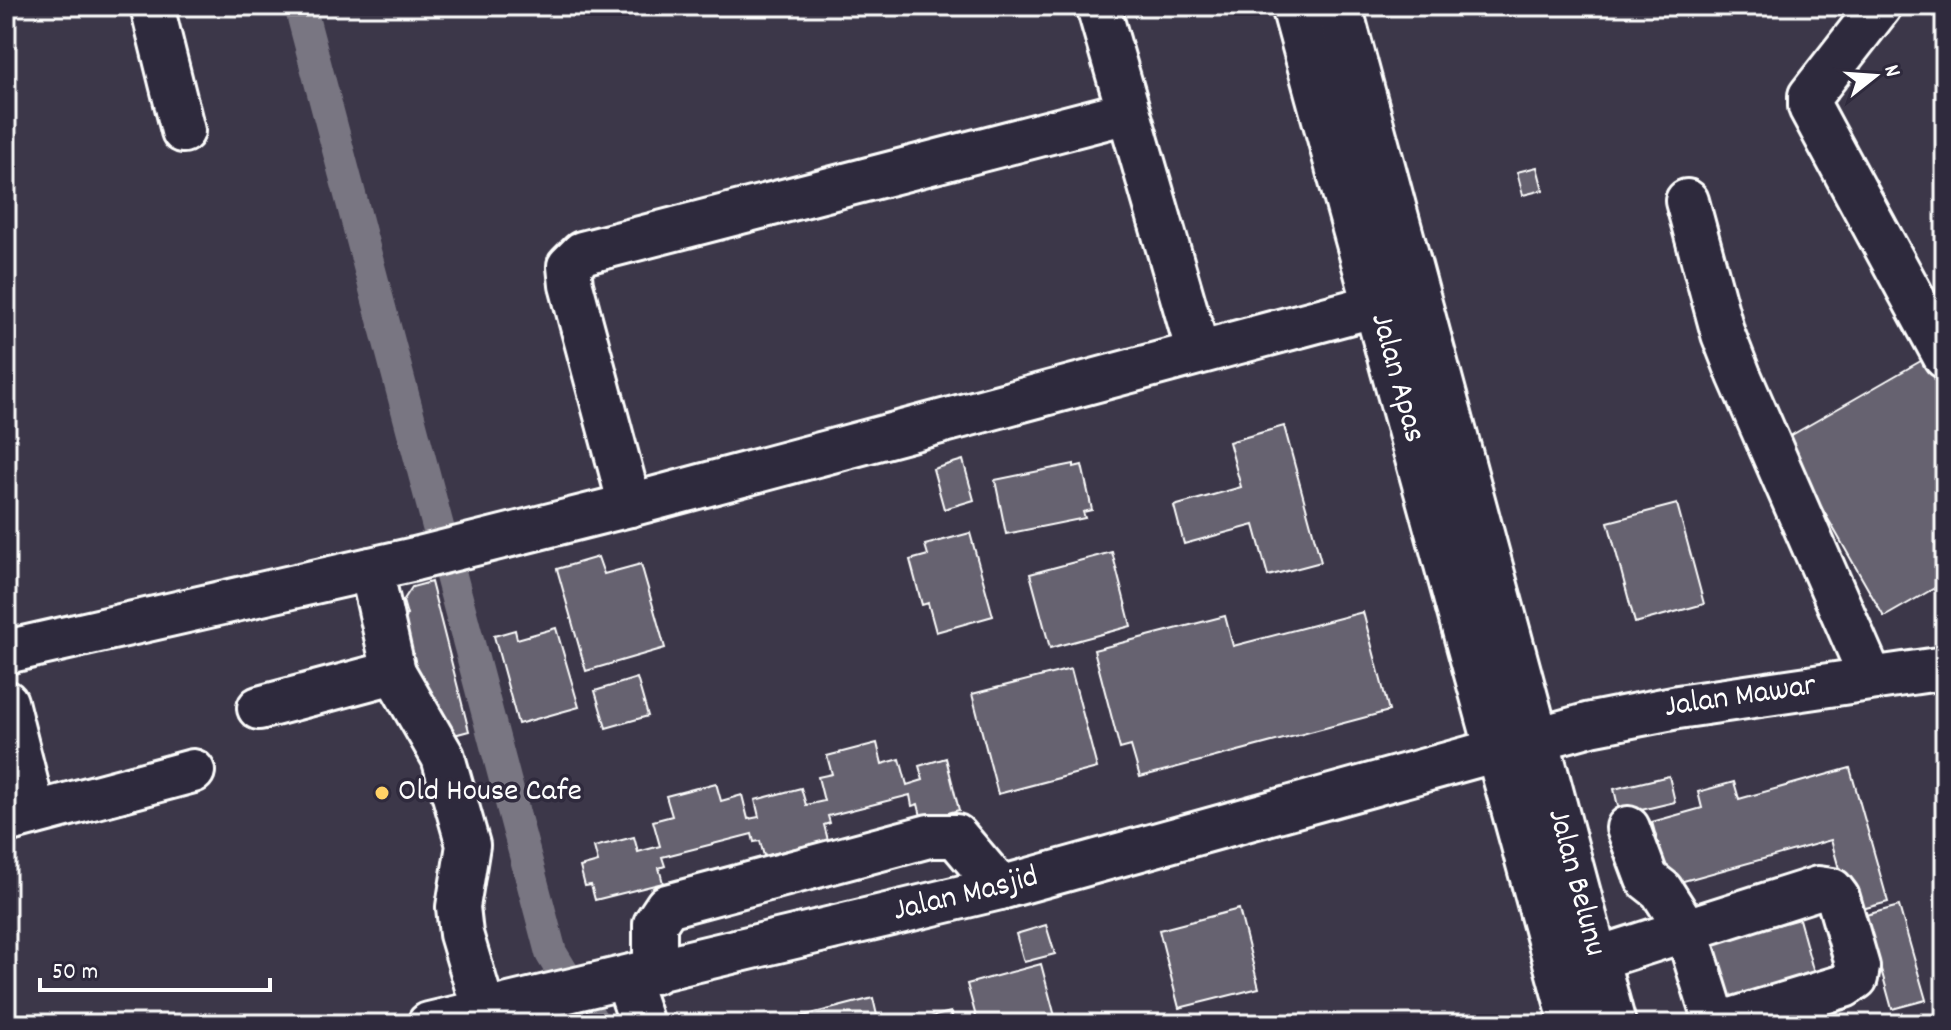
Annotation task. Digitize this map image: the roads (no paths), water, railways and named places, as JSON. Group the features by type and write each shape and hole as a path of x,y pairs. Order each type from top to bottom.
{"highway":[{"name":"Jalan Apas","path":"1294,6 1377,305 1519,745"},
{"name":"Jalan Apas","path":"1339,6 1519,745"},
{"name":"Jalan Belunu","path":"1519,745 1595,959 1613,1024"},
{"name":"Jalan Belunu","path":"1519,745 1573,1024"}],"street":[{"path":"152,6 183,131"},
{"path":"1098,6 1198,352"},
{"path":"1880,6 1810,96 1810,107 1945,357"},
{"path":"630,505 571,285 569,266 582,253 1128,112"},
{"path":"1687,201 1723,334 1871,678"},
{"path":"1905,278 1945,288"},
{"path":"6,652 461,548 1377,305"},
{"path":"371,569 394,672 443,757 468,845 458,907 461,934 484,1011"},
{"name":"Jalan Mawar","path":"1519,745 1591,724 1678,707 1945,668"},
{"path":"259,708 394,672"},
{"path":"6,702 20,817 193,771"},
{"name":"Jalan Masjid","path":"429,1024 1000,888 1519,745"},
{"path":"1595,959 1686,929 1661,890 1647,879 1628,828"},
{"path":"642,1024 628,979 667,906 929,836 956,836 1000,888"}],"waterway":[{"path":"300,6 551,953 594,1024"}],"place":[{"name":"Old House Cafe","path":"382,793"}]}
